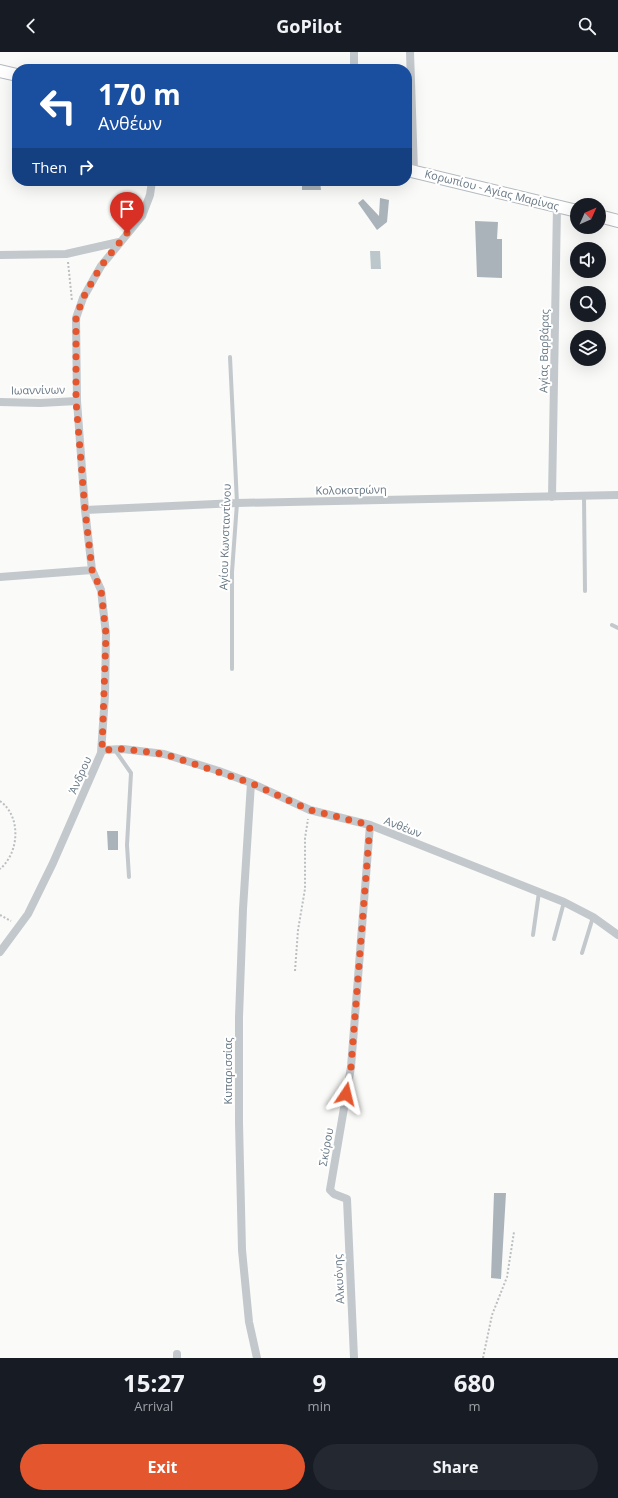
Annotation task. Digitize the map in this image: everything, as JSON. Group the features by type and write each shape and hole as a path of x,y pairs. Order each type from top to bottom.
{"main road":[{"path":"0,71 12,74"},
{"name":"Κορωπίου - Αγίας Μαρίνας","path":"412,170 570,209"},
{"path":"606,218 618,221"}],"street":[{"path":"354,52 354,64"},
{"path":"410,52 410,64"},
{"name":"Άνδρου","path":"0,952 28,914 53,863 99,760 102,750 106,634 101,590 92,570 85,510 76,401 76,318 83,298 101,266 119,242 142,216 150,196 151,186"},
{"name":"Αγίας Βαρβάρας","path":"552,497 557,206"},
{"path":"0,255 66,254 119,242"},
{"name":"Ιωαννίνων","path":"0,402 40,403 76,401"},
{"name":"Κολοκοτρώνη","path":"85,510 237,503 618,495"},
{"path":"0,577 92,570"},
{"name":"Ανθέων","path":"102,750 123,749 164,754 251,783 310,810 370,825 564,902 593,917 618,935"},
{"name":"Κυπαρισσίας","path":"251,783 243,909 239,1017 239,1123 242,1250 249,1322 257,1358"},
{"name":"Σκύρου","path":"347,1199 334,1194 330,1190 351,1067 370,825"},
{"name":"Αλκυόνης","path":"347,1199 348,1265 354,1358"}],"lane":[{"name":"Αγίου Κωνσταντίνου","path":"230,357 237,503 232,572 232,669"},
{"path":"584,496 585,591"},
{"path":"612,625 618,628"},
{"path":"115,750 131,773 127,845 129,877"},
{"path":"533,935 539,891"},
{"path":"554,939 564,902"},
{"path":"582,953 593,917"}],"path":[{"path":"66,254 69,265 70,290 76,318"},
{"path":"0,801 5,805 13,818 15,833 12,854 7,864 0,869"},
{"path":"295,971 298,930 305,889 305,838 310,810"},
{"path":"0,915 19,926"},
{"path":"483,1358 492,1315 507,1277 514,1232"}],"shaded area":[{"path":"370,251 380,251 381,269 371,269"}],"building":[{"path":"302,186 321,186 321,190 302,190"},
{"path":"380,198 389,200 387,222 377,230 358,203 363,199 379,216"},
{"path":"475,221 498,222 497,239 502,239 502,278 477,277"},
{"path":"107,831 118,831 118,850 108,850"},
{"path":"494,1193 506,1193 501,1279 491,1278"}],"route":[{"path":"127,233 101,266 83,298 76,318 76,401 85,510 92,570 101,590 106,634 102,750 123,749 164,754 219,771 251,783 310,810 370,825 351,1067 346,1094"}]}
